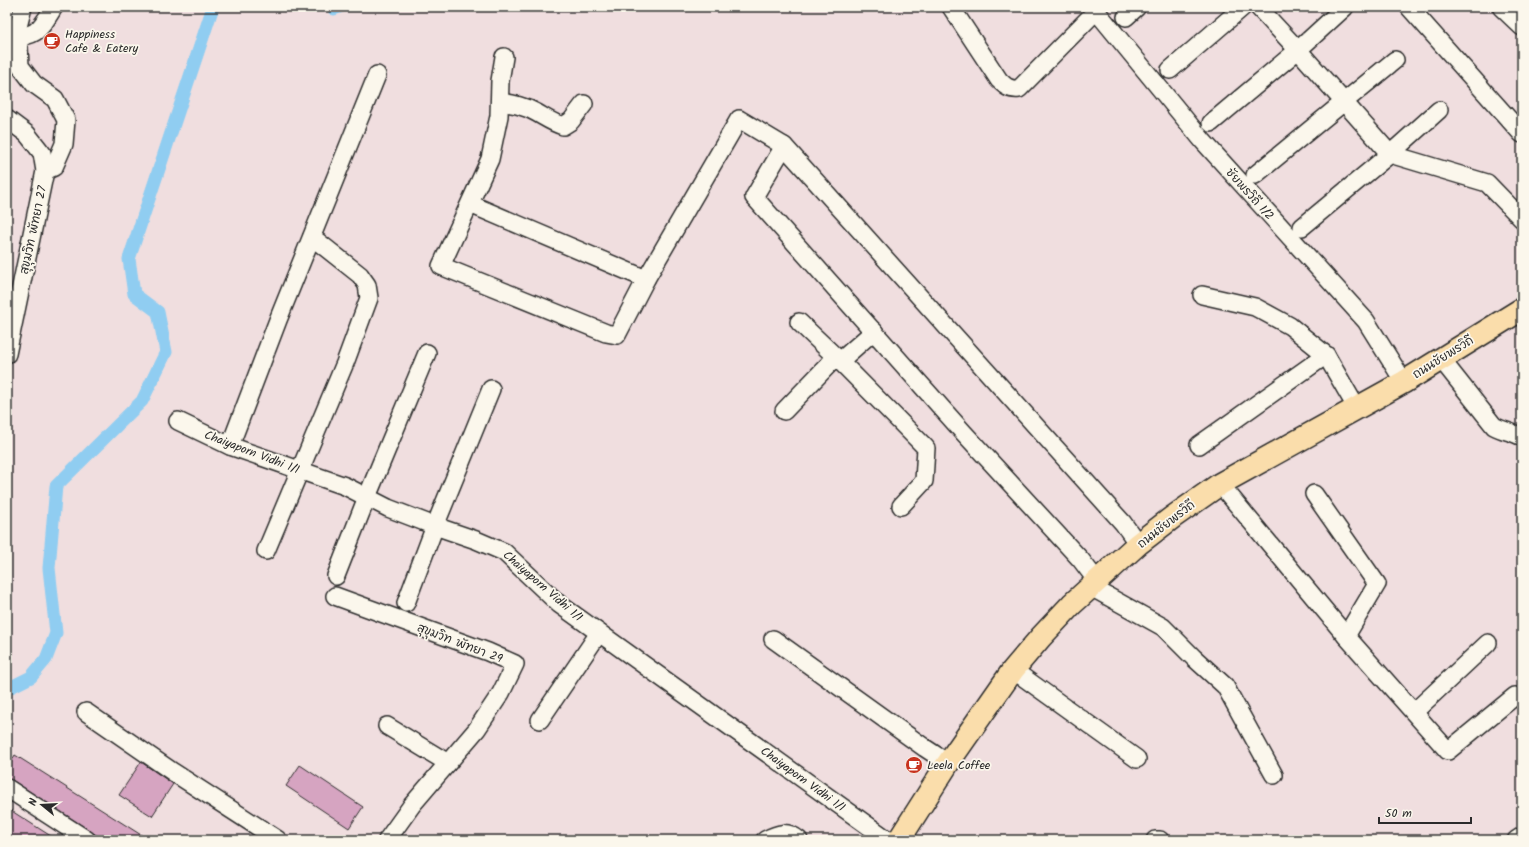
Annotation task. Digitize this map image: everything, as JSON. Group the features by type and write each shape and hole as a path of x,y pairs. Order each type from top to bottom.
{"main road":[{"name":"ถนนชัยพรวิถี","path":"899,840 948,763 1013,670 1072,604 1138,544 1173,517 1229,479 1404,382 1522,309"}],"street":[{"path":"23,7 18,27 13,38 20,66 34,84 55,99 66,120 64,144 54,166 45,172"},
{"path":"13,38 29,35 40,29 54,7"},
{"path":"951,7 999,80 1006,88 1013,90 1018,89 1095,9"},
{"path":"1170,70 1243,7"},
{"path":"1258,7 1390,154 1488,183 1522,219"},
{"path":"1211,123 1298,50 1345,7"},
{"path":"1409,7 1522,134"},
{"path":"1501,7 1522,27"},
{"name":"ชัยพรวิถี 1/2","path":"1095,9 1202,141 1366,321 1404,382"},
{"path":"504,57 500,81 499,116 490,159 441,266 606,333 617,335 646,279 739,119 784,146 1123,523 1138,544"},
{"path":"1255,175 1395,60"},
{"path":"230,446 377,75"},
{"path":"500,102 518,105 555,124 563,126 572,121 584,104"},
{"path":"1302,227 1390,154 1439,110"},
{"name":"สุขุมวิท พัทยา 27","path":"7,120 27,134 42,153 45,172 7,354"},
{"path":"784,146 754,197 1081,560 1094,584 1163,627 1225,686 1274,775"},
{"path":"470,204 646,279"},
{"path":"266,551 345,363 368,298 367,285 360,275 312,237"},
{"path":"1202,295 1255,307 1290,326 1326,355 1356,408"},
{"path":"799,322 838,359 926,448 924,481 901,506"},
{"path":"784,411 838,359 874,331"},
{"path":"336,576 427,353"},
{"path":"1199,445 1326,355"},
{"path":"1441,358 1494,426 1522,437"},
{"path":"406,603 435,526 491,389"},
{"name":"Chaiyaporn Vidhi 1/1","path":"178,421 230,446 345,486 388,508 476,540 504,552 559,604 888,840"},
{"path":"1229,479 1346,636 1448,751 1514,696"},
{"path":"1314,494 1376,584 1346,636"},
{"name":"สุขุมวิท พัทยา 29","path":"335,596 488,652 515,664 501,693 477,729 412,805 387,840"},
{"path":"540,720 599,633"},
{"path":"774,639 924,748 948,763"},
{"path":"1414,712 1488,643"},
{"path":"1013,670 1137,759"},
{"path":"86,712 173,772 278,840"},
{"path":"387,726 448,763"},
{"path":"7,788 87,840"},
{"path":"765,840 776,834 785,832 799,840"},
{"path":"1516,840 1522,836"},
{"path":"1154,840 1160,840"}],"building":[{"path":"15,755 149,840 104,840 96,835 7,778 7,768"},
{"path":"141,762 173,784 152,816 119,795"},
{"path":"300,765 363,807 349,828 286,786"},
{"path":"7,808 57,840 11,840 7,837"}],"waterway":[{"path":"7,689 31,677 46,659 56,633 49,568 56,486 142,401 166,352 158,312 134,294 129,259 213,7"},
{"path":"333,7 334,9 339,7"}],"place":[{"name":"Happiness Cafe & Eatery","path":"52,41"},
{"name":"Leela Coffee","path":"914,765"}]}
